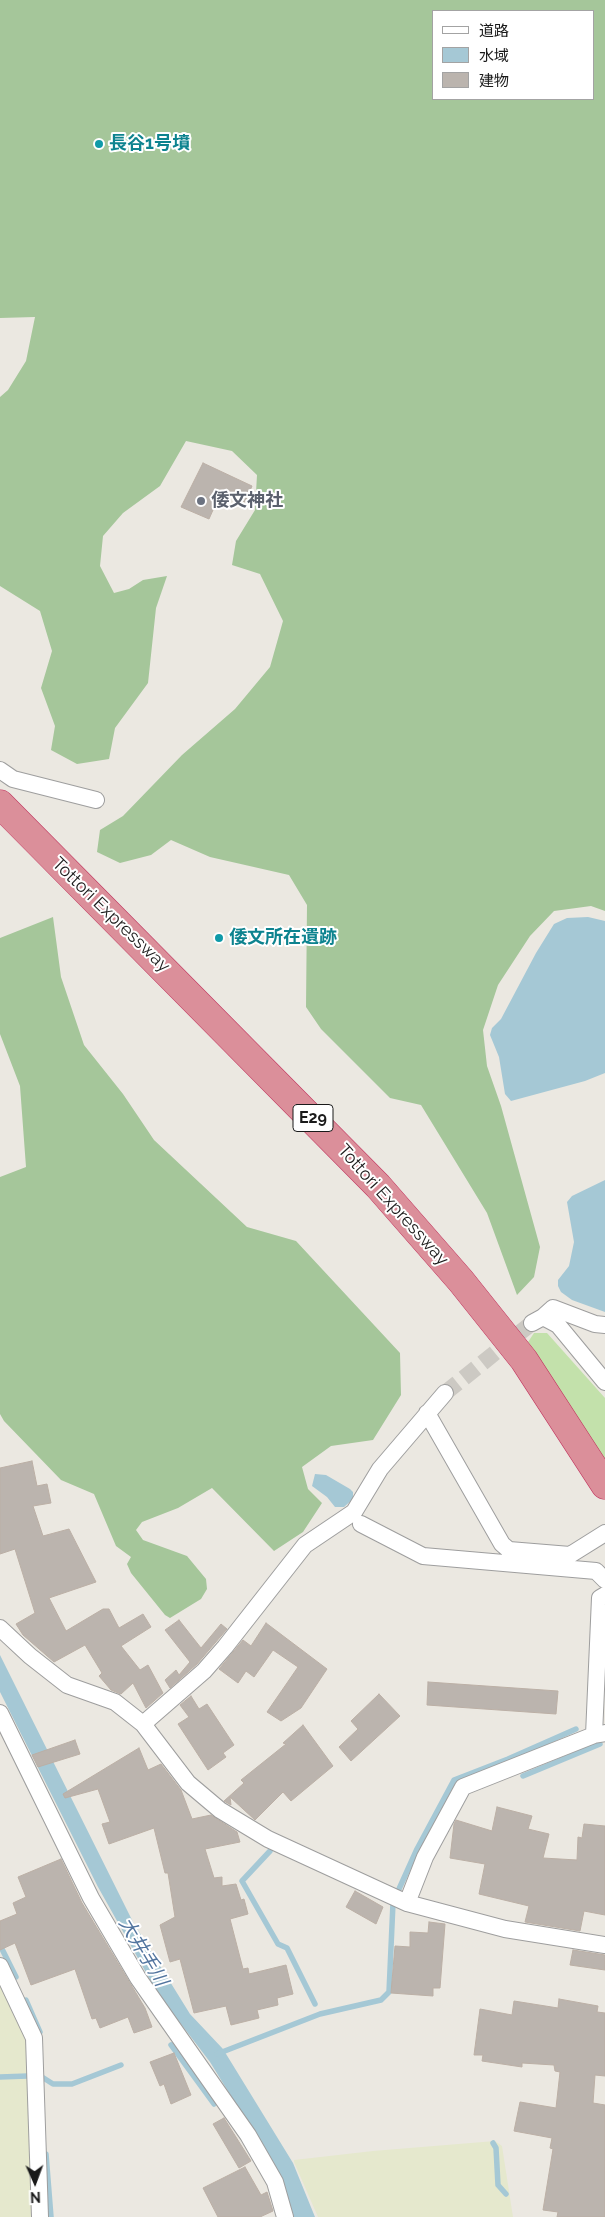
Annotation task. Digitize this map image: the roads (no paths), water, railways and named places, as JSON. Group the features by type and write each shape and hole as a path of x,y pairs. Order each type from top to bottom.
{"highway":[{"name":"Tottori Expressway","path":"0,804 378,1186 460,1281 524,1360 593,1473 605,1504"},
{"name":"Tottori Expressway","path":"0,824 264,1086 318,1145 448,1289 513,1368 593,1473"}],"street":[{"path":"0,770 13,779 96,800"},
{"path":"605,1325 595,1324 553,1308 538,1320 558,1325 605,1382"},
{"path":"143,1724 204,1671 305,1544 354,1512 380,1469 445,1393"},
{"path":"427,1413 502,1544 509,1550 570,1555 605,1533"},
{"path":"361,1524 423,1556 596,1571 605,1580"},
{"path":"407,1903 425,1857 463,1787 599,1734 600,1598 605,1595"},
{"path":"0,1628 30,1656 67,1685 115,1702 143,1724 188,1782 220,1810 268,1839 407,1903 505,1929 605,1944"},
{"path":"0,1713 91,1898 138,1978 248,2134 275,2182 285,2217"},
{"path":"0,1966 34,2038 40,2217"}],"water":[{"path":"588,917 605,921 605,1073 585,1081 511,1101 505,1094 499,1057 490,1035 492,1028 501,1019 536,953 554,924 567,918"},
{"path":"605,1180 605,1312 572,1300 561,1292 558,1280 569,1266 574,1242 567,1202 572,1196"},
{"path":"315,1474 326,1475 350,1489 353,1492 353,1499 344,1507 335,1507 327,1497 312,1486"},
{"name":"大井手川","path":"0,1655 133,1922 190,2014 223,2049 293,2163 315,2217 293,2217 269,2158 210,2062 158,1994 98,1887 0,1692"}],"waterway":[{"path":"399,1889 417,1849 454,1780 576,1729"},
{"path":"523,1776 600,1744"},
{"path":"270,1851 242,1881 278,1944 287,1948 315,2004"},
{"path":"217,2054 320,2014 381,2000 389,1992 393,1903"},
{"path":"0,1945 16,1977"},
{"path":"26,2000 40,2032"},
{"path":"171,2045 214,2104"},
{"path":"42,2077 53,2084 72,2084 121,2065"},
{"path":"0,2077 28,2076"},
{"path":"493,2143 496,2148 498,2185 506,2194"},
{"path":"46,2154 51,2217"}],"tunnel":[{"path":"445,1393 532,1323"}],"place":[{"name":"長谷1号墳","path":"99,144"},
{"name":"倭文神社","path":"201,501"},
{"name":"倭文所在遺跡","path":"219,938"}]}
